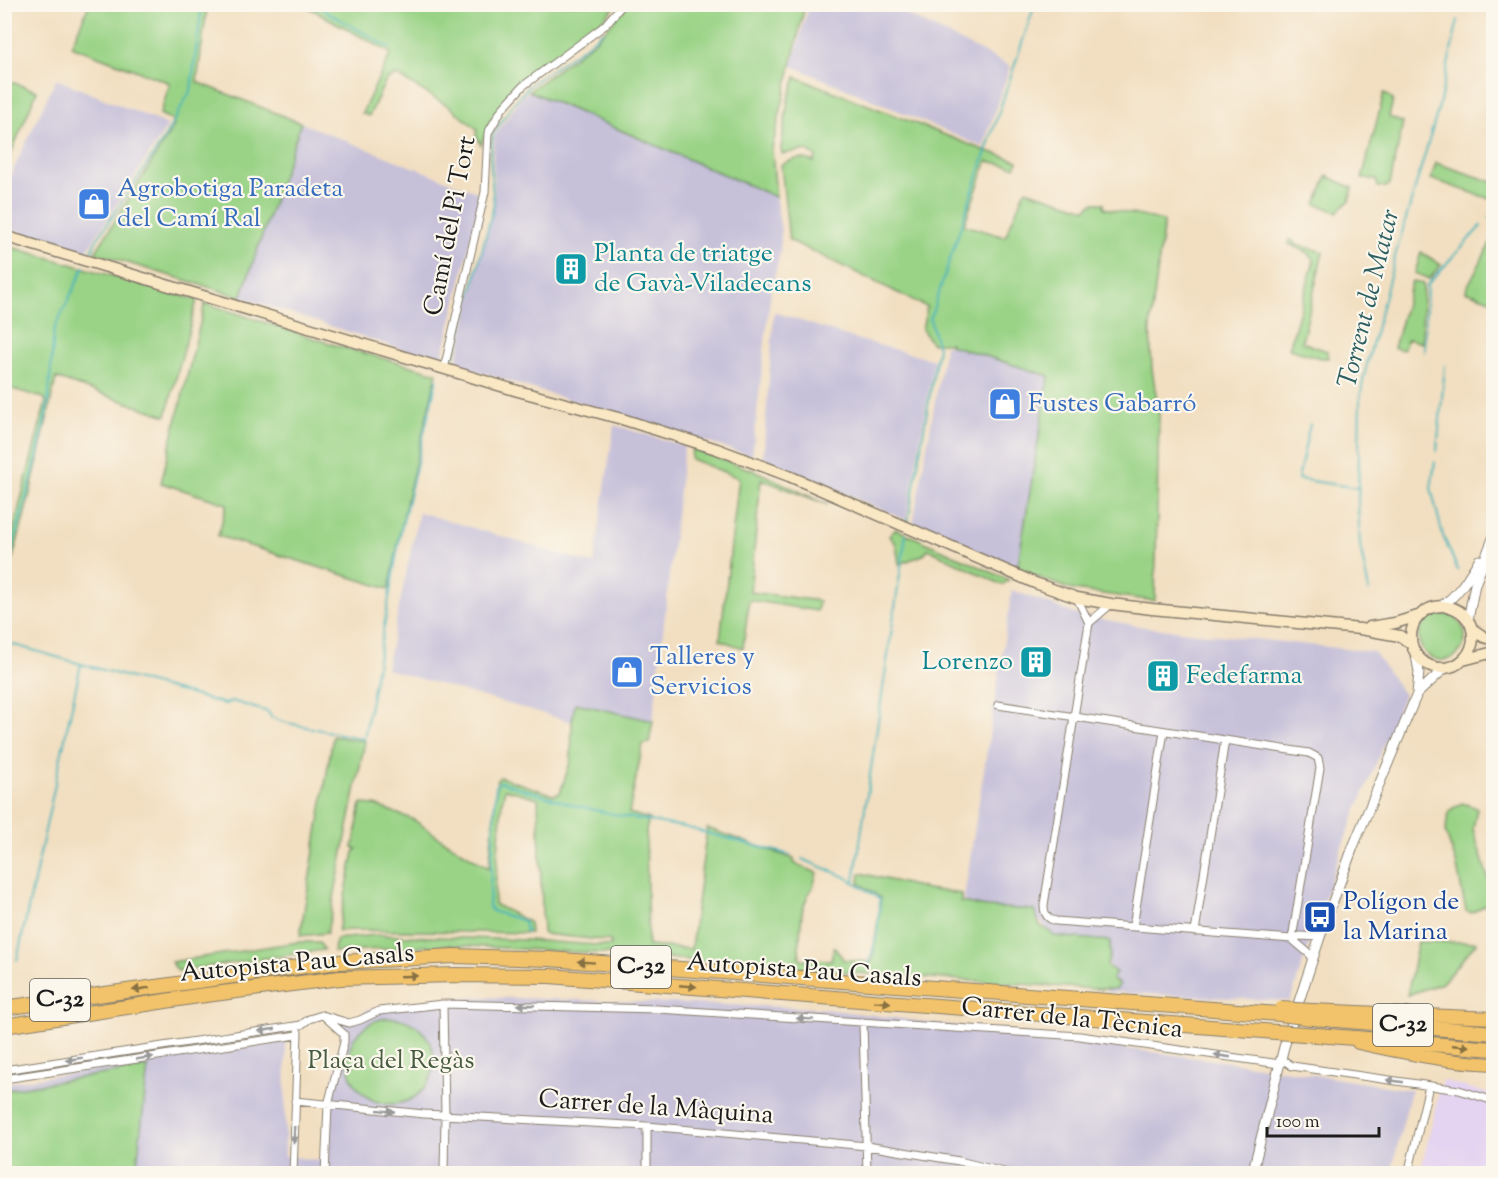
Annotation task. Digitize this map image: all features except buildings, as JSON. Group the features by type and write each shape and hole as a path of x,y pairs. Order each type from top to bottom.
{"highway":[{"name":"Autopista Pau Casals","path":"4,1008 306,966 454,956 549,959 1265,1012 1281,1011 1494,1033"},
{"name":"Autopista Pau Casals","path":"4,1026 198,996 340,978 468,975 560,976 1494,1049"},
{"path":"1312,1014 1494,1016"},
{"path":"4,1031 34,1022"},
{"path":"1311,1035 1418,1056 1494,1064"},
{"path":"1474,1063 1494,1069"}],"main road":[{"path":"4,236 717,449 757,463 1035,583 1077,598 1152,609 1360,629 1400,636 1423,662 1435,667 1454,666 1463,660 1494,652"},
{"path":"1360,629 1395,623 1418,616 1430,608 1441,606 1456,609 1484,637 1494,640"},
{"path":"1414,650 1411,630 1418,616"},
{"path":"1463,660 1471,647 1473,638 1470,625"}],"street":[{"name":"Camí del Pi Tort","path":"444,369 484,192 488,133 502,109 524,86 604,26 622,4"},
{"path":"1470,625 1474,584 1494,536"},
{"path":"1441,606 1448,602 1467,579 1489,546"},
{"path":"1077,598 1089,623 1044,905 1048,918 1056,921 1292,939 1300,936 1320,937"},
{"path":"1089,623 1111,604"},
{"path":"1252,1173 1281,1062 1313,957 1353,847 1417,694 1419,677 1414,650"},
{"path":"1417,694 1444,668"},
{"path":"998,705 1309,753 1318,758 1320,768 1292,939"},
{"path":"1133,927 1164,731"},
{"path":"1195,932 1225,740"},
{"path":"1292,939 1313,957"},
{"path":"443,1004 444,1173"},
{"name":"Carrer de la Tècnica","path":"322,1015 349,1023 379,1011 443,1004 658,1009 1080,1036 1281,1062 1292,1066 1459,1090 1494,1101"},
{"path":"4,1070 301,1025 309,1019 322,1015 344,1034 328,1105 325,1173"},
{"path":"863,1023 867,1173"},
{"path":"293,1173 297,1035 301,1025"},
{"path":"4,1079 297,1035"},
{"path":"1408,1173 1429,1086"},
{"name":"Carrer de la Màquina","path":"295,1101 424,1114 647,1126 867,1146 959,1161 1012,1173"},
{"path":"647,1126 647,1173"}],"shaded area":[{"path":"809,4 888,5 1010,66 983,147 792,66"},
{"path":"56,79 168,125 86,252 5,228 5,187"},
{"path":"529,91 776,197 781,232 780,253 771,290 752,456 456,365 495,196 493,157 495,135 522,97"},
{"path":"301,123 479,193 481,198 441,362 241,297"},
{"path":"774,312 856,339 934,360 906,520 763,459"},
{"path":"950,345 1049,376 1017,570 913,524 945,346"},
{"path":"614,425 684,446 653,721 575,703 572,722 386,669 419,512 594,564"},
{"path":"1012,590 1075,614 1144,627 1374,652 1404,695 1343,844 1290,1001 1106,992 1110,954 1054,936 1029,910 963,904"},
{"path":"480,997 818,1008 1258,1066 1411,1090 1391,1173 5,1174 5,1083 286,1041 285,1156 325,1161 328,1105 344,1034 334,1024 337,1020 349,1022 369,1009"},
{"path":"1442,1080 1493,1095 1493,1173 1420,1174"}],"green space":[{"path":"89,5 203,5 207,7 197,82 301,123 241,297 95,253 174,126 170,119 160,114 170,83 71,46"},
{"path":"304,5 617,5 575,42 530,73 491,119 481,145 476,136 477,129 450,107 396,75 386,80 369,116 362,113 391,53"},
{"path":"628,5 805,5 772,149 776,197 529,91 595,41"},
{"path":"796,77 981,149 1018,161 1015,167 987,161 964,225 1005,237 1025,190 1086,209 1093,203 1104,203 1104,208 1164,221 1150,328 1152,369 1159,414 1155,601 1073,590 1017,570 1049,376 950,345 950,343 931,343 922,329 927,307 789,240 781,165 797,159 814,162 816,157 806,150 782,154 788,100"},
{"path":"4,80 37,91 5,168"},
{"path":"1384,93 1393,100 1389,117 1403,123 1390,184 1386,187 1378,187 1376,179 1362,179"},
{"path":"1436,163 1493,182 1493,200 1431,179"},
{"path":"1327,176 1353,188 1349,201 1337,212 1316,204"},
{"path":"1493,238 1493,301 1465,291"},
{"path":"1290,239 1298,245 1323,252 1302,342 1327,351 1328,358 1289,349 1314,261 1309,253 1289,244"},
{"path":"4,245 197,300 166,416 56,378 27,506 5,582 5,562 46,401 44,398 5,387"},
{"path":"1421,252 1441,265 1429,279 1415,273"},
{"path":"1412,281 1423,284 1422,343 1408,339 1403,350 1394,348"},
{"path":"205,303 338,346 437,373 407,499 389,589 218,536 227,504 161,483"},
{"path":"692,449 758,472 828,505 761,479 750,592 819,601 817,611 749,600 743,648 720,640 739,478 691,459"},
{"path":"896,529 1009,580 1002,585 928,549 923,555 899,564 896,544 889,536"},
{"path":"1442,614 1458,621 1465,637 1458,653 1442,660 1426,653 1419,637 1426,621"},
{"path":"575,703 653,721 649,743 643,744 629,813 649,819 646,830 648,946 691,949 707,828 794,859 794,863 817,873 802,912 800,959 831,960 834,947 844,960 872,962 881,898 859,883 860,873 927,889 961,894 961,902 986,907 1034,910 1040,926 1054,936 1110,941 1107,966 1116,972 1112,980 1120,984 1116,989 1095,989 797,969 632,955 447,945 333,952 337,939 376,935 527,940 611,946 611,941 543,934 538,798 505,789 494,904 529,922 530,933 338,931 354,852 357,849 353,848 361,804 375,805 414,820 489,868 497,780 500,777 554,795 560,793 571,760"},
{"path":"333,736 365,741 327,933 300,936"},
{"path":"1462,803 1477,808 1473,829 1493,895 1493,900 1472,913 1466,911 1456,862 1445,831 1450,810"},
{"path":"298,942 319,942 324,950 178,971 171,962"},
{"path":"1418,942 1477,942 1442,983 1407,995"},
{"name":"Plaça del Regàs","path":"391,1018 415,1025 427,1037 434,1061 427,1085 415,1097 391,1104 367,1097 355,1085 348,1061 355,1037 367,1025"},
{"path":"148,1067 136,1173 5,1173 5,1090"}],"waterway":[{"path":"90,255 96,241 163,140 191,90 202,4"},
{"path":"313,4 390,48"},
{"path":"908,521 938,348 930,319 1035,4"},
{"path":"1461,4 1461,9"},
{"name":"Torrent de Matar","path":"1369,591 1360,545 1358,505 1360,400 1363,380 1395,256 1438,110 1458,20"},
{"path":"451,359 455,354 494,205 490,155 493,134 513,104 531,84 603,31"},
{"path":"1424,352 1427,285 1481,226"},
{"path":"4,579 37,458 48,404 54,330 84,267"},
{"path":"1437,451 1445,365"},
{"path":"17,960 81,664 225,704 232,701 268,712 271,717 283,722 364,739 401,530 437,379"},
{"path":"1310,424 1298,479 1358,488"},
{"path":"1435,462 1431,488 1443,536 1458,570"},
{"path":"854,882 906,534"},
{"path":"4,642 81,664"},
{"path":"526,932 524,921 492,911 489,907 496,784 501,782 577,806 684,827 791,855"},
{"path":"802,859 846,877 880,899 877,934 869,964"}],"place":[{"name":"Agrobotiga Paradeta del Camí Ral","path":"94,204"},
{"name":"Planta de triatge de Gavà-Viladecans","path":"571,269"},
{"name":"Fustes Gabarró","path":"1005,404"},
{"name":"Lorenzo","path":"1036,662"},
{"name":"Talleres y Servicios","path":"627,672"},
{"name":"Fedefarma","path":"1163,676"},
{"name":"Polígon de la Marina","path":"1320,917"}]}
